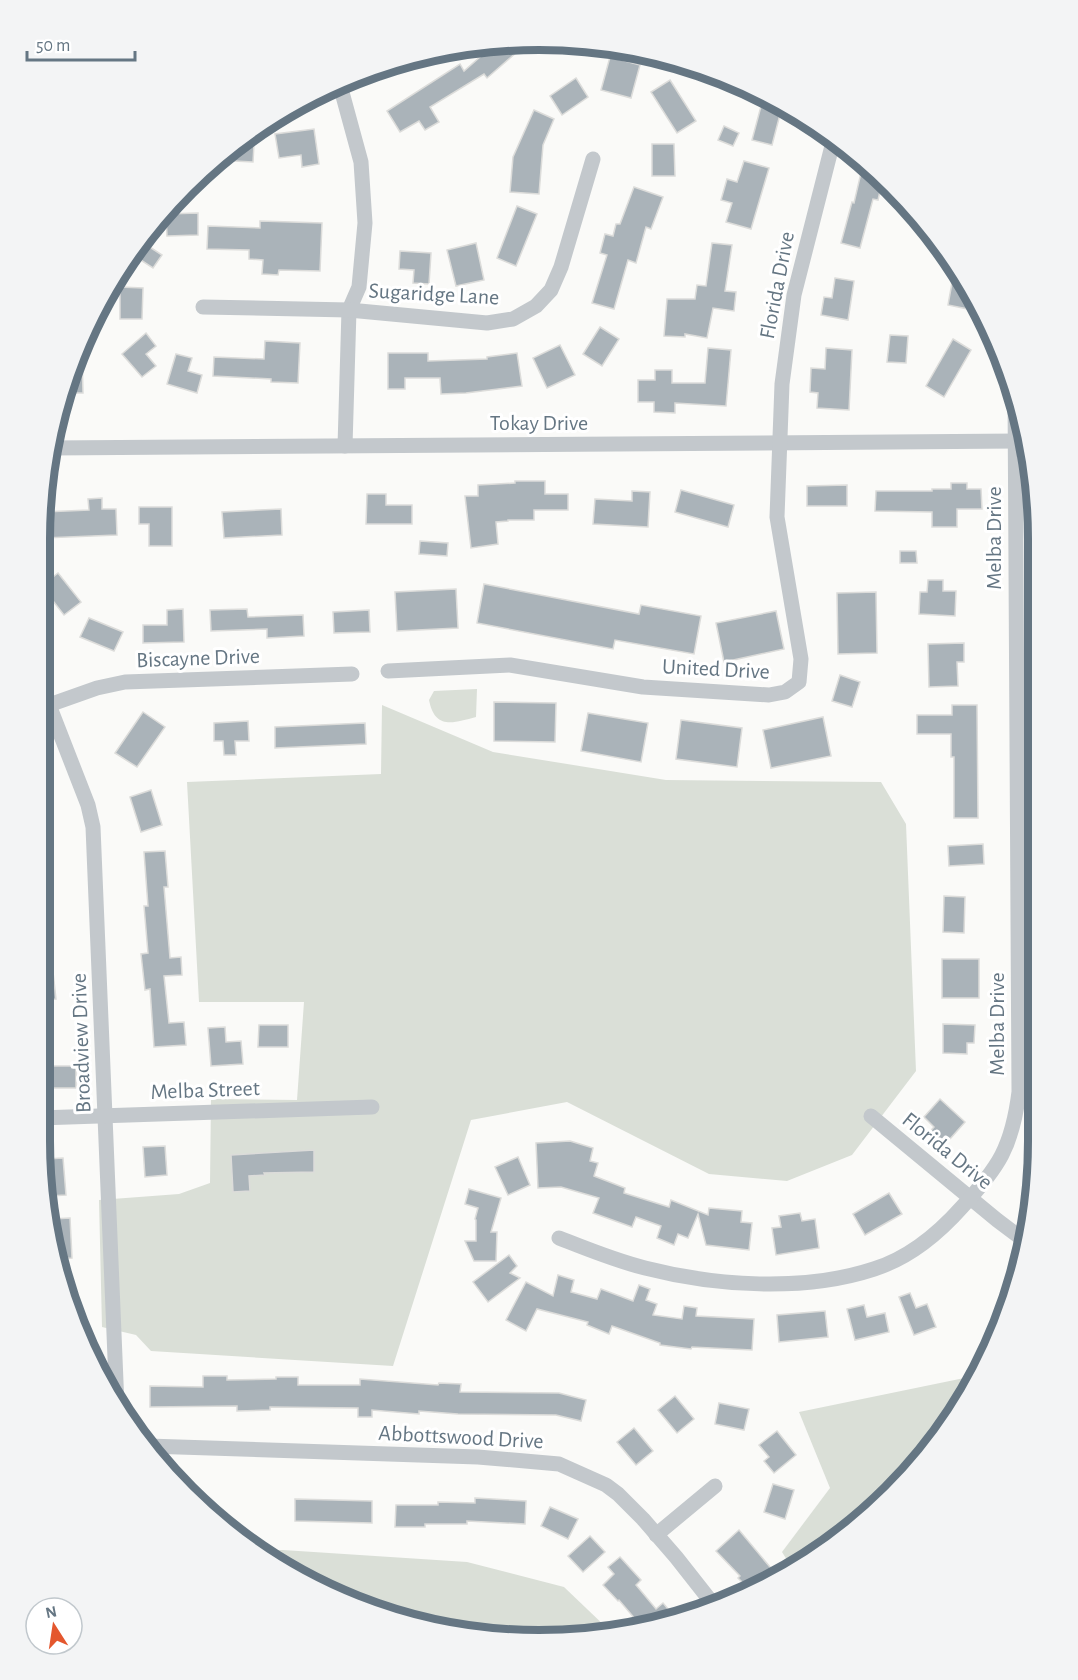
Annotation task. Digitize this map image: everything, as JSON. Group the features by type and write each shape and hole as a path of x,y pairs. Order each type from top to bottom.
{"street":[{"path":"336,94 355,133 361,162 365,223 359,287 349,310 345,446"},
{"name":"Florida Drive","path":"780,443 782,384 794,295 832,147"},
{"name":"Sugaridge Lane","path":"203,307 349,310 487,323 513,319 536,306 551,290 561,267 593,159"},
{"name":"Tokay Drive","path":"58,448 1018,441"},
{"name":"United Drive","path":"388,671 510,665 643,687 770,695 785,692 799,682 801,658 777,517 780,443"},
{"name":"Melba Drive","path":"559,1238 643,1268 697,1280 789,1284 842,1277 875,1269 904,1256 925,1242 945,1226 971,1198 1006,1150 1012,1133 1019,1092 1021,456"},
{"name":"Biscayne Drive","path":"50,705 97,688 125,682 352,674"},
{"name":"Broadview Drive","path":"50,708 88,806 93,827 116,1388"},
{"name":"Melba Street","path":"50,1118 372,1107"},
{"name":"Florida Drive","path":"871,1116 1019,1236"},
{"name":"Abbottswood Drive","path":"157,1446 478,1457 558,1464 606,1485 643,1519 709,1600"},
{"path":"656,1535 715,1486"}],"shaded area":[{"path":"477,689 476,717 446,722 440,720 432,710 429,700 434,691"},
{"path":"382,705 493,752 666,780 881,782 906,824 916,1071 852,1155 787,1181 709,1174 567,1102 471,1120 393,1366 151,1351 136,1335 102,1327 99,1200 179,1194 210,1183 211,1099 297,1100 304,1002 199,1002 187,782 381,774"},
{"path":"968,1377 927,1439 885,1487 837,1529 788,1562 782,1552 830,1488 799,1412"},
{"path":"270,1550 467,1562 564,1587 605,1626 571,1629 507,1629 475,1626 412,1614 382,1605 322,1580"}],"building":[{"path":"517,52 487,78 484,74 430,107 439,122 425,130 419,121 400,132 387,111 460,64 464,71 484,53"},
{"path":"610,57 640,65 631,98 601,90"},
{"path":"576,78 588,97 562,115 550,96"},
{"path":"670,80 696,121 677,133 651,92"},
{"path":"762,103 780,113 772,145 752,140"},
{"path":"534,110 554,119 543,145 539,194 510,192 513,157"},
{"path":"724,126 739,133 733,146 718,140"},
{"path":"314,129 319,164 302,167 301,155 279,158 275,134"},
{"path":"251,144 254,144 253,162 229,161"},
{"path":"652,144 674,144 675,176 652,176"},
{"path":"744,161 769,168 751,229 726,222 732,203 721,200 727,179 737,182"},
{"path":"862,171 881,189 878,200 873,199 860,248 841,243 852,202 854,203"},
{"path":"634,187 663,197 651,229 646,227 636,263 628,260 614,309 592,303 607,255 600,253 605,234 613,236 616,224 620,224"},
{"path":"517,206 537,214 516,266 497,258"},
{"path":"198,213 198,235 167,236 166,222 173,214"},
{"path":"260,221 322,223 320,271 279,270 278,275 262,274 263,260 249,259 249,250 207,249 208,226 260,228"},
{"path":"476,243 484,280 456,286 447,250"},
{"path":"712,243 732,245 725,291 736,292 734,311 713,308 707,338 685,334 685,337 664,336 667,299 695,299 697,285 706,286"},
{"path":"148,246 162,255 153,268 138,258"},
{"path":"400,251 431,253 429,284 413,283 414,270 399,269"},
{"path":"835,278 854,281 848,320 821,315 824,297 832,298"},
{"path":"953,278 969,305 968,309 948,305"},
{"path":"120,287 143,288 142,319 120,319"},
{"path":"600,327 619,339 602,366 583,354"},
{"path":"146,333 156,346 146,354 156,366 142,377 122,354"},
{"path":"890,335 908,336 906,363 887,362"},
{"path":"953,339 971,350 944,397 926,386"},
{"path":"265,341 300,343 298,383 213,376 214,357 264,359"},
{"path":"560,345 575,375 547,388 533,358"},
{"path":"708,348 731,350 726,406 675,403 675,413 654,412 654,402 638,402 638,380 655,380 655,370 672,370 672,383 705,383"},
{"path":"826,348 852,350 849,410 817,408 818,393 810,392 811,368 825,369"},
{"path":"388,353 428,353 428,361 487,359 487,357 517,353 522,386 441,394 440,378 405,378 405,389 388,389"},
{"path":"176,354 192,358 188,371 202,375 197,393 167,384"},
{"path":"82,364 83,393 72,393"},
{"path":"515,481 545,481 545,494 568,494 568,510 534,510 534,520 496,522 498,544 471,548 465,496 478,496 478,485 515,483"},
{"path":"951,483 967,483 967,489 981,489 982,509 957,509 957,527 932,527 932,512 875,511 876,491 951,489"},
{"path":"847,485 847,506 807,506 807,486"},
{"path":"681,490 734,505 728,527 675,512"},
{"path":"632,491 650,492 648,527 593,524 595,499 632,501"},
{"path":"367,494 386,494 386,505 412,505 412,524 366,524"},
{"path":"102,498 102,509 116,509 117,535 50,538 51,512 89,510 88,499"},
{"path":"139,507 172,507 172,546 149,546 149,524 139,524"},
{"path":"281,509 282,535 224,538 222,512"},
{"path":"420,541 448,543 447,556 419,554"},
{"path":"900,551 916,551 917,563 900,563"},
{"path":"58,573 81,602 64,615 50,597 50,579"},
{"path":"928,580 943,580 943,591 956,591 955,616 919,614 920,592 927,592"},
{"path":"484,584 639,614 641,605 701,616 694,654 615,640 613,649 477,623"},
{"path":"456,589 458,628 397,631 395,592"},
{"path":"876,592 877,653 838,654 837,593"},
{"path":"183,609 184,642 143,643 143,625 167,625 167,610"},
{"path":"247,609 248,617 303,615 304,636 267,638 267,629 211,631 210,610"},
{"path":"369,610 370,632 334,633 333,612"},
{"path":"776,611 784,649 724,662 716,623"},
{"path":"89,618 123,632 114,651 80,637"},
{"path":"964,643 964,662 957,662 958,686 929,687 928,644"},
{"path":"840,675 860,682 852,707 832,701"},
{"path":"494,702 556,703 555,742 494,741"},
{"path":"952,705 977,705 978,818 954,818 954,757 951,757 951,734 917,734 917,715 952,715"},
{"path":"143,712 165,727 137,767 115,753"},
{"path":"588,713 648,723 641,762 581,751"},
{"path":"823,717 831,756 771,768 763,730"},
{"path":"681,720 742,728 737,767 676,759"},
{"path":"248,721 249,741 235,741 236,755 224,755 223,741 214,741 214,723"},
{"path":"365,723 366,744 275,748 275,727"},
{"path":"151,790 162,825 141,832 130,797"},
{"path":"983,844 984,864 949,866 948,846"},
{"path":"165,851 168,887 164,887 170,958 181,957 182,975 164,976 169,1023 184,1022 186,1045 154,1047 150,989 145,990 141,954 148,953 144,906 148,906 144,852"},
{"path":"944,896 965,897 964,933 943,932"},
{"path":"942,959 979,959 979,998 942,998"},
{"path":"50,963 52,963 56,999 50,999"},
{"path":"943,1024 975,1025 974,1043 967,1043 967,1054 943,1053"},
{"path":"259,1025 288,1025 288,1047 258,1047"},
{"path":"225,1027 226,1042 241,1041 243,1064 211,1066 208,1028"},
{"path":"50,1066 76,1066 76,1088 50,1088"},
{"path":"940,1099 965,1122 942,1148 927,1135 934,1127 924,1117"},
{"path":"570,1141 593,1148 590,1161 598,1163 594,1176 625,1188 624,1193 669,1207 671,1200 708,1215 709,1208 742,1211 741,1222 752,1223 749,1250 706,1245 698,1214 688,1238 678,1234 674,1245 657,1238 661,1226 636,1217 632,1227 593,1213 599,1198 561,1187 538,1188 536,1143"},
{"path":"165,1146 167,1175 145,1177 143,1147"},
{"path":"314,1150 314,1172 264,1173 265,1175 249,1176 250,1191 233,1192 231,1155"},
{"path":"518,1157 530,1185 508,1195 495,1167"},
{"path":"63,1158 66,1195 53,1196 51,1159"},
{"path":"469,1189 501,1198 491,1232 497,1232 496,1261 474,1261 465,1241 476,1241 475,1219 478,1208 465,1204"},
{"path":"889,1193 902,1214 865,1235 853,1214"},
{"path":"800,1213 802,1221 815,1219 819,1248 776,1255 772,1228 781,1227 779,1216"},
{"path":"70,1218 72,1258 64,1259 56,1219"},
{"path":"509,1255 517,1266 510,1273 520,1278 488,1302 473,1282"},
{"path":"558,1275 574,1280 571,1292 597,1299 601,1289 633,1301 639,1285 650,1289 646,1300 657,1304 653,1315 682,1319 684,1306 697,1308 696,1316 754,1319 752,1350 692,1347 691,1349 660,1345 660,1343 612,1326 609,1334 587,1325 588,1322 537,1309 526,1331 506,1320 526,1282 553,1296"},
{"path":"910,1293 916,1308 927,1304 936,1327 914,1335 899,1297"},
{"path":"864,1305 867,1317 885,1313 889,1332 855,1340 847,1309"},
{"path":"825,1311 828,1337 779,1342 777,1315"},
{"path":"203,1376 227,1376 227,1380 298,1377 298,1385 360,1385 360,1379 438,1385 439,1383 461,1384 460,1392 559,1393 586,1400 581,1421 556,1415 458,1414 419,1411 419,1414 372,1410 372,1417 358,1417 358,1408 270,1407 270,1410 237,1411 237,1406 150,1407 150,1386 203,1387"},
{"path":"675,1396 694,1419 677,1433 658,1410"},
{"path":"719,1403 749,1409 744,1430 715,1424"},
{"path":"634,1428 653,1451 636,1465 617,1442"},
{"path":"777,1431 796,1455 774,1473 764,1461 769,1457 759,1445"},
{"path":"773,1484 794,1490 785,1519 764,1512"},
{"path":"475,1498 526,1501 525,1524 467,1521 467,1524 395,1527 396,1505 438,1505 438,1502 475,1503"},
{"path":"295,1499 372,1501 372,1523 295,1521"},
{"path":"550,1507 578,1519 568,1539 541,1526"},
{"path":"739,1530 773,1571 745,1585 738,1578 740,1576 716,1551"},
{"path":"590,1536 605,1552 583,1572 568,1556"},
{"path":"620,1557 641,1580 636,1585 656,1609 663,1603 671,1613 636,1620 603,1585 614,1574 608,1567"}]}
